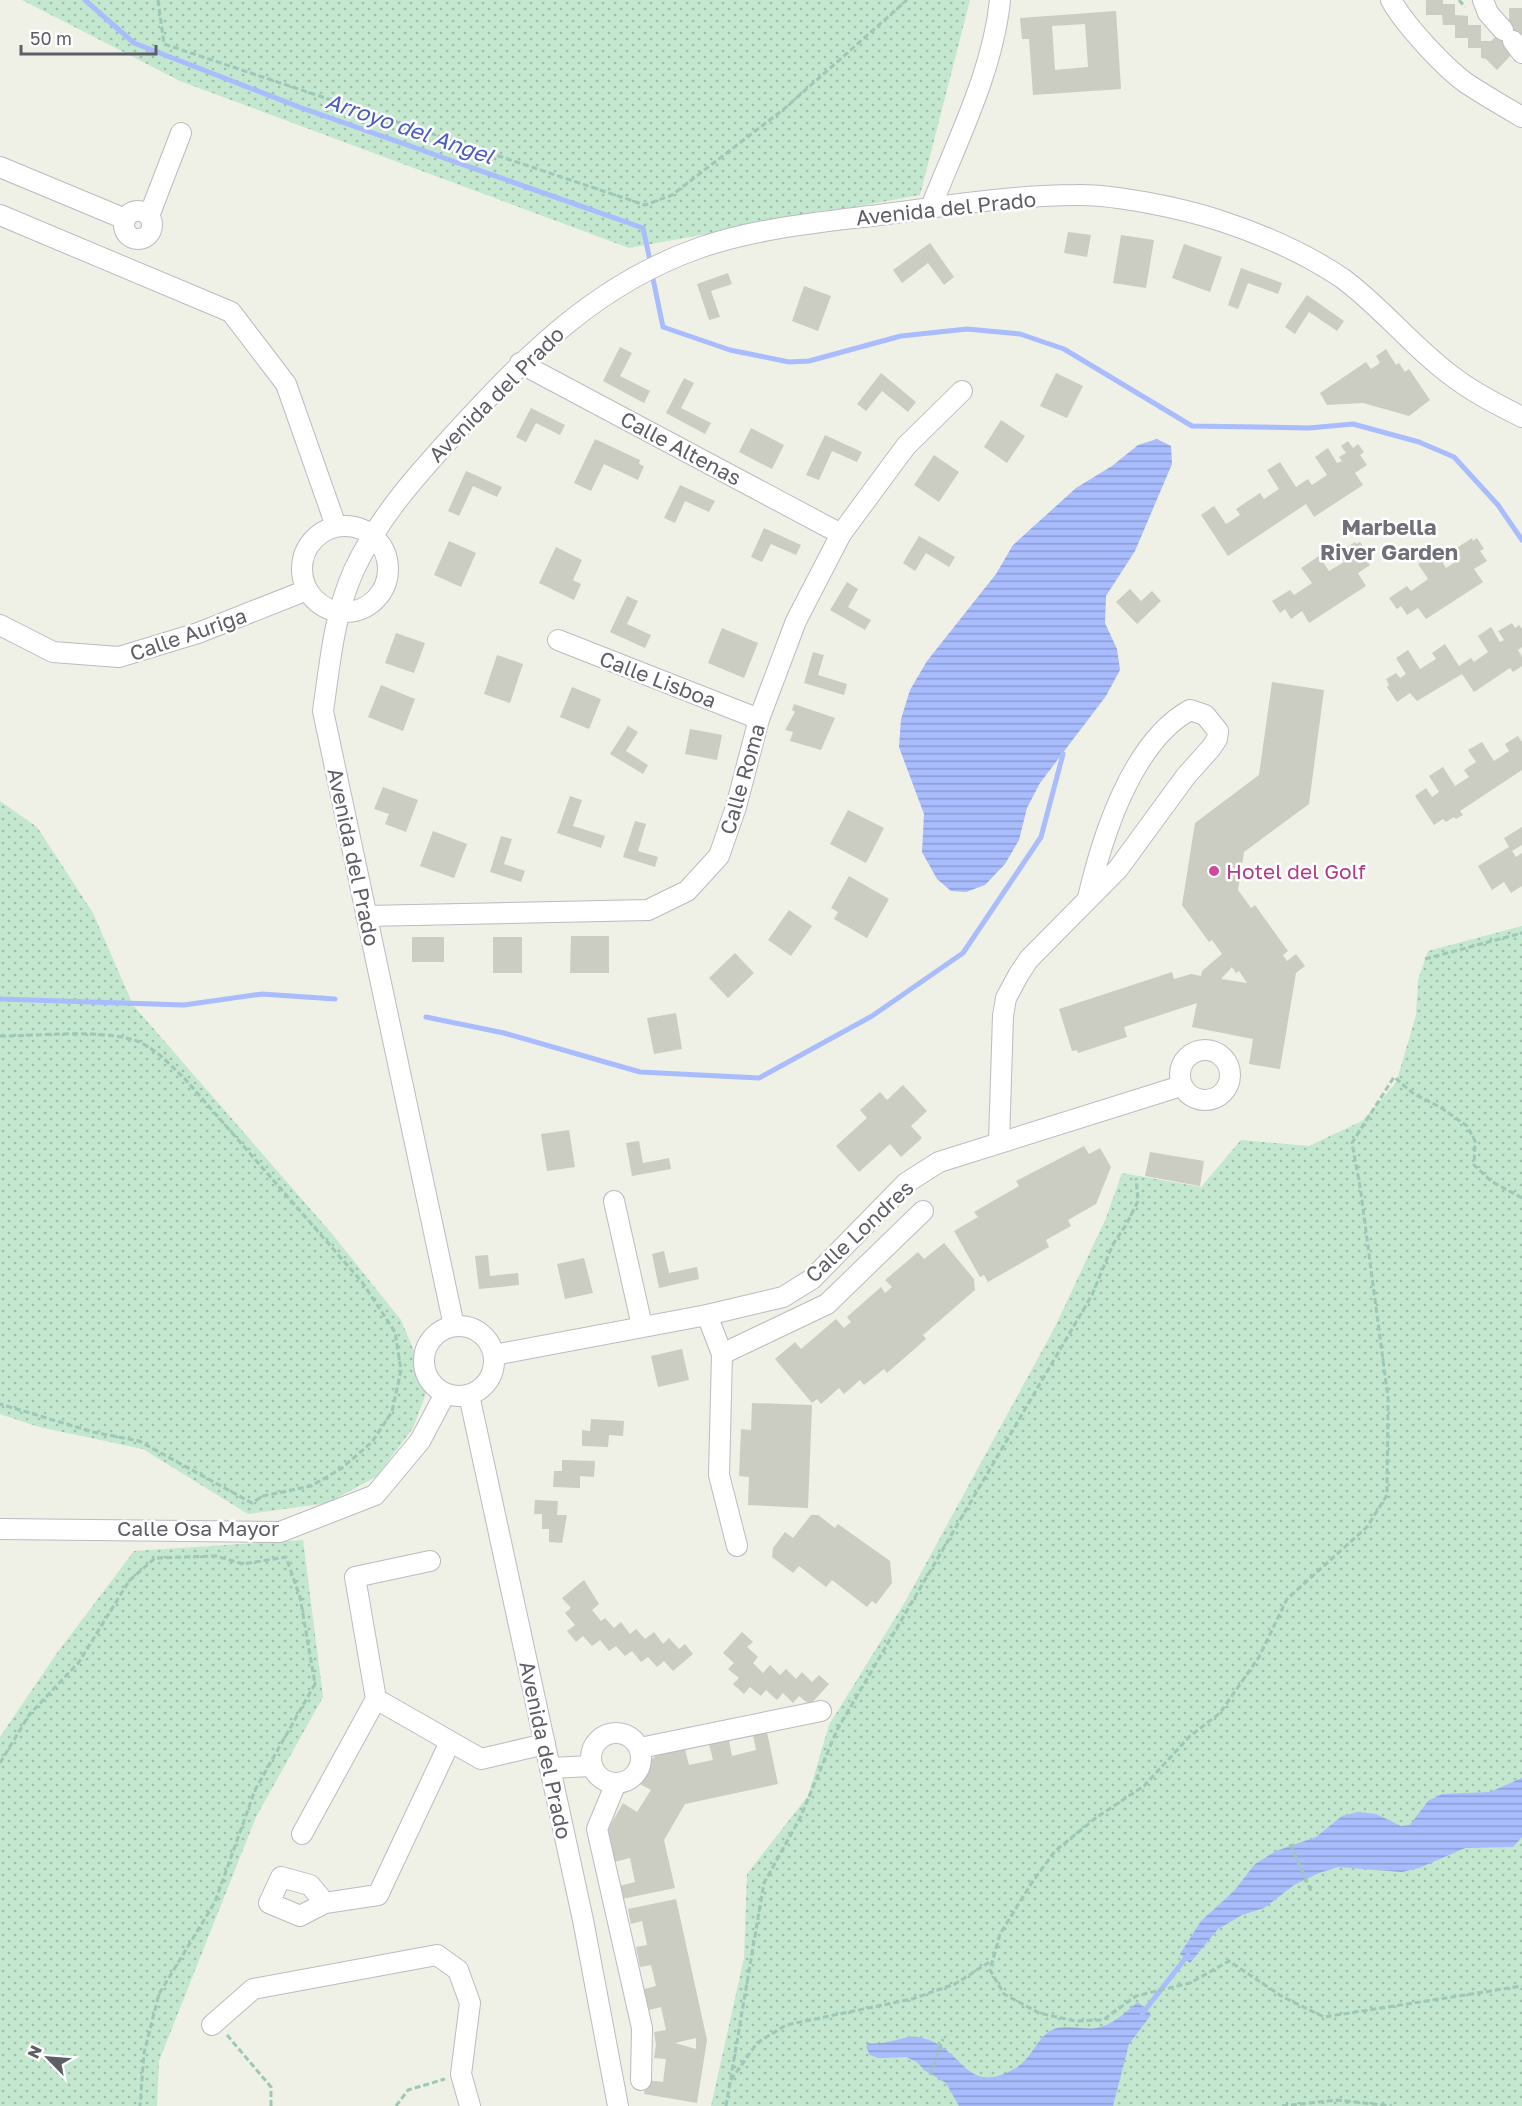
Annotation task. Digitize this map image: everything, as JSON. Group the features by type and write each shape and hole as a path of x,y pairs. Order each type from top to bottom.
{"street":[{"path":"931,207 986,65 998,18 1000,0"},
{"path":"1391,0 1398,12 1428,46 1464,82 1522,117"},
{"path":"1483,0 1488,13 1513,41"},
{"path":"0,167 125,219 139,211 149,216 181,133"},
{"name":"Avenida del Prado","path":"454,1326 322,711 338,612 353,572 372,535 402,491 520,363 561,325 614,289 662,264 700,248 760,232 931,207 1078,194 1158,205 1216,219 1286,246 1342,278 1399,326 1455,379 1522,417"},
{"path":"0,215 231,312 286,384 336,526"},
{"name":"Calle Altenas","path":"520,363 841,534"},
{"name":"Calle Roma","path":"366,916 648,910 687,891 719,856 736,807 759,719 796,621 841,534 906,446 962,391"},
{"path":"349,525 372,535 381,545 387,558 388,572 385,586 377,598 366,607 338,612 315,601 307,590 302,564 313,540 336,526 349,525"},
{"name":"Calle Auriga","path":"0,625 53,652 119,657 198,633 307,590"},
{"name":"Calle Lisboa","path":"558,640 759,719"},
{"path":"999,1142 1001,1035 1006,998 1029,959 1118,869 1186,776 1217,739 1218,731 1205,715 1190,710 1178,717 1137,765 1099,852 1088,898"},
{"name":"Calle Londres","path":"494,1354 707,1316 783,1297 812,1279 906,1184 939,1162 1181,1086"},
{"path":"614,1201 642,1326"},
{"path":"722,1354 827,1304 923,1210"},
{"path":"707,1316 722,1354 719,1475 737,1546"},
{"path":"454,1326 463,1326 480,1332 487,1338 494,1354 493,1372 484,1386 469,1395 445,1394 425,1372 424,1356 429,1342 440,1331 454,1326"},
{"name":"Calle Osa Mayor","path":"0,1529 280,1532 375,1495 420,1441 445,1394"},
{"name":"Avenida del Prado","path":"469,1395 583,1920 618,2106"},
{"path":"302,1834 376,1699 355,1577 430,1560"},
{"path":"376,1699 481,1759 545,1744"},
{"path":"640,1748 821,1711"},
{"path":"615,1732 631,1736 640,1748 642,1761 637,1772 628,1780 616,1783 606,1781 592,1766 592,1750 600,1737 608,1734 615,1732"},
{"path":"326,1904 378,1894 450,1742"},
{"path":"550,1768 592,1766"},
{"path":"616,1783 597,1829 642,2028 641,2080"},
{"path":"212,2025 253,1989 437,1955 458,1970 470,2003 461,2074 470,2106"}],"path":[{"path":"158,0 164,44 645,205 672,195 784,109 907,0"},
{"path":"1425,959 1522,933"},
{"path":"0,1036 97,1036 134,1040 156,1052 184,1079 362,1282 394,1332 401,1370 392,1412 372,1442 342,1468 311,1486 263,1496 252,1503 139,1441 93,1432 0,1404"},
{"path":"1522,1198 1491,1181 1474,1166 1476,1141 1467,1126 1440,1107 1414,1094 1394,1077 1352,1143 1360,1186 1388,1398 1387,1495 1366,1527 1287,1599 1259,1657 1220,1713 1190,1736 1144,1786 1097,1817 1055,1851 1000,1934 990,1970 1004,1994 1039,2013 1075,2020 1103,2020 1136,1996 1190,1983 1229,1961 1283,1997 1324,2018 1522,1986"},
{"path":"726,2106 764,1883 800,1818 837,1730 1092,1294 1113,1244 1138,1201 1136,1178"},
{"path":"0,1763 29,1715 80,1662 129,1581 155,1558 216,1556 243,1564 286,1557 300,1597 315,1684 255,1790 215,1902 159,1994 144,2053 140,2106"},
{"path":"1290,1844 1312,1893"},
{"path":"730,2081 757,2043 786,2025 912,1999 955,1984 993,1960"},
{"path":"212,2025 232,2038 271,2087 272,2106"},
{"path":"930,2075 943,2038"},
{"path":"396,2106 408,2090 461,2074"},
{"path":"1282,2106 1337,2100 1392,2106"}],"green space":[{"path":"22,0 970,0 920,195 629,248 180,81"},
{"path":"0,801 37,827 93,913 133,1005 333,1235 401,1320 416,1356 426,1393 413,1428 377,1476 328,1503 248,1514 143,1449 39,1427 0,1414"},
{"path":"1522,926 1522,2106 711,2106 744,1958 747,1874 808,1796 829,1725 905,1602 1055,1327 1106,1218 1122,1173 1201,1187 1241,1140 1309,1146 1362,1121 1396,1083 1416,1015 1418,980 1428,951"},
{"path":"303,1540 323,1697 256,1817 159,2061 157,2106 0,2106 0,1737 57,1653 134,1551"}],"water":[{"path":"1157,439 1171,446 1172,464 1135,551 1106,596 1105,623 1117,649 1120,670 1106,696 1040,783 1027,808 1019,840 1005,864 985,885 966,892 951,891 937,879 922,852 924,814 899,747 901,719 910,690 927,661 996,574 1013,545 1076,488 1112,466 1138,445"},
{"path":"1522,1778 1522,1837 1513,1847 1465,1848 1419,1868 1402,1872 1338,1867 1319,1873 1294,1885 1264,1908 1242,1915 1218,1929 1190,1963 1180,1954 1201,1921 1234,1891 1255,1864 1276,1851 1316,1837 1342,1816 1358,1812 1376,1814 1401,1826 1410,1825 1428,1801 1442,1794 1490,1792"},
{"path":"1138,2002 1151,2015 1129,2044 1113,2106 959,2106 946,2083 924,2070 917,2062 906,2057 878,2058 870,2055 866,2047 868,2043 875,2044 917,2037 945,2049 974,2074 984,2077 998,2076 1021,2064 1050,2031 1062,2027 1094,2028 1105,2025"}],"building":[{"path":"1426,0 1443,0 1443,4 1455,4 1455,15 1468,16 1468,25 1481,25 1481,41 1491,41 1509,24 1509,8 1522,8 1522,34 1519,34 1513,53 1497,70 1486,59 1481,58 1481,48 1468,48 1468,38 1455,38 1455,25 1443,25 1442,15 1426,15"},
{"path":"1116,11 1121,89 1033,95 1029,39 1022,39 1020,18","holes":["1085,24 1088,67 1055,70 1052,26"]},
{"path":"1068,232 1091,235 1087,257 1064,253"},
{"path":"1121,235 1154,240 1146,288 1113,283"},
{"path":"930,243 954,277 944,285 928,263 902,283 893,270"},
{"path":"1184,244 1222,257 1210,292 1172,278"},
{"path":"1241,268 1282,283 1278,294 1248,283 1238,309 1228,305"},
{"path":"728,273 732,284 711,291 720,317 709,320 697,284"},
{"path":"804,286 831,296 818,331 792,321"},
{"path":"1307,295 1344,321 1337,331 1309,312 1295,334 1285,327"},
{"path":"620,347 632,353 620,376 650,391 644,403 603,381"},
{"path":"1386,349 1396,365 1399,363 1405,372 1409,369 1430,400 1409,416 1363,403 1327,405 1320,393 1366,362 1371,369 1380,363 1376,356"},
{"path":"881,373 916,402 908,412 882,391 866,411 857,404"},
{"path":"1056,373 1083,386 1067,418 1040,406"},
{"path":"684,378 694,383 681,408 711,423 705,434 666,413"},
{"path":"531,408 565,425 560,435 536,423 526,442 516,437"},
{"path":"1001,420 1025,436 1007,463 984,447"},
{"path":"751,428 784,445 772,469 739,452"},
{"path":"825,435 862,452 857,462 832,451 819,480 806,475"},
{"path":"595,439 640,460 639,464 644,466 638,480 604,464 591,491 574,483"},
{"path":"1348,441 1353,448 1358,444 1364,452 1360,455 1367,465 1355,473 1363,485 1314,517 1306,504 1228,556 1201,515 1214,506 1226,524 1240,515 1236,509 1260,493 1264,499 1279,489 1267,470 1280,462 1296,487 1308,479 1312,485 1327,475 1315,457 1328,448 1337,463 1342,461 1339,457 1346,453 1341,446"},
{"path":"934,455 959,472 939,502 914,485"},
{"path":"466,471 502,487 497,497 473,486 459,516 448,511"},
{"path":"680,485 715,501 709,512 685,501 675,523 664,518"},
{"path":"764,528 801,545 796,555 771,544 762,562 751,557"},
{"path":"919,536 955,557 949,567 926,553 915,571 903,563"},
{"path":"1472,538 1473,541 1477,538 1484,549 1480,551 1487,561 1474,569 1483,582 1426,619 1418,608 1407,615 1401,606 1397,609 1389,598 1407,586 1411,591 1428,579 1418,564 1436,552 1446,568 1461,558 1455,549"},
{"path":"449,541 476,553 461,587 434,575"},
{"path":"1355,542 1356,544 1360,542 1367,552 1363,555 1370,565 1358,573 1366,586 1309,623 1302,611 1291,619 1285,609 1280,613 1272,601 1290,590 1294,595 1312,583 1301,568 1319,556 1329,571 1344,562 1338,553"},
{"path":"556,547 582,560 573,580 581,584 574,600 539,583"},
{"path":"847,582 858,589 848,607 871,620 865,630 830,610"},
{"path":"1130,589 1141,601 1152,591 1161,601 1137,624 1116,602"},
{"path":"627,596 638,601 627,624 651,635 645,648 610,632"},
{"path":"1512,623 1515,628 1519,625 1522,629 1522,647 1518,650 1522,657 1522,666 1513,672 1510,668 1474,692 1462,674 1417,701 1410,693 1397,702 1387,687 1389,685 1386,679 1396,673 1400,678 1406,674 1396,658 1408,650 1420,669 1436,659 1432,653 1445,644 1459,666 1471,658 1474,662 1488,652 1478,636 1491,627 1500,642 1504,640 1498,631"},
{"path":"722,628 758,643 744,678 708,663"},
{"path":"396,633 425,643 414,673 385,663"},
{"path":"813,652 824,655 818,675 847,684 844,695 804,683"},
{"path":"497,655 523,664 510,703 484,694"},
{"name":"Hotel del Golf","path":"1272,682 1324,690 1309,804 1244,852 1238,890 1251,908 1255,905 1288,951 1283,955 1287,961 1296,954 1305,966 1296,973 1280,1069 1249,1064 1253,1039 1192,1027 1197,1003 1124,1027 1127,1037 1078,1053 1077,1050 1072,1051 1059,1009 1172,972 1174,979 1191,974 1201,976 1202,971 1222,954 1212,940 1209,942 1182,905 1195,823 1259,775","holes":["1232,967 1236,973 1239,971 1247,983 1221,979"]},
{"path":"381,685 415,699 403,731 368,717"},
{"path":"572,687 601,699 589,729 560,717"},
{"path":"794,704 835,718 821,750 790,741 793,732 785,730 795,712 792,710"},
{"path":"628,726 638,732 626,751 648,765 643,774 610,754"},
{"path":"690,729 722,735 717,760 685,754"},
{"path":"1518,736 1522,742 1522,770 1460,811 1463,815 1446,822 1443,819 1434,825 1415,796 1426,788 1432,797 1439,792 1429,776 1443,767 1455,786 1469,777 1464,770 1476,762 1468,750 1482,742 1494,761 1509,751 1505,744"},
{"path":"383,787 418,800 406,832 385,824 389,814 374,809"},
{"path":"570,796 582,800 573,826 605,836 601,848 557,833"},
{"path":"848,810 884,828 866,863 830,844"},
{"path":"635,821 646,824 638,851 658,857 655,867 623,857"},
{"path":"1522,827 1522,845 1512,851 1516,857 1522,853 1522,886 1511,893 1504,882 1492,890 1478,866 1509,847 1504,838"},
{"path":"433,831 467,844 454,878 420,866"},
{"path":"501,836 512,839 504,864 525,871 521,882 490,872"},
{"path":"849,876 889,899 867,938 834,919 838,912 831,908"},
{"path":"789,910 812,926 791,956 768,940"},
{"path":"571,936 609,936 609,973 570,973"},
{"path":"412,937 444,937 444,962 412,962"},
{"path":"493,937 522,937 522,973 493,973"},
{"path":"735,953 754,973 728,998 709,978"},
{"path":"676,1013 682,1049 654,1054 647,1018"},
{"path":"903,1085 927,1111 911,1126 922,1138 901,1157 890,1144 859,1172 836,1146 867,1118 860,1110 880,1092 887,1100"},
{"path":"569,1130 575,1167 547,1171 541,1134"},
{"path":"639,1141 643,1163 669,1158 671,1169 632,1176 626,1143"},
{"path":"1084,1146 1089,1154 1100,1148 1111,1167 1096,1204 1068,1220 1071,1226 1046,1240 1049,1247 988,1282 984,1275 980,1277 954,1231 978,1217 974,1212 1019,1186 1016,1181"},
{"path":"1150,1152 1204,1161 1200,1186 1145,1176"},
{"path":"944,1243 974,1279 975,1290 923,1335 926,1339 887,1373 884,1369 864,1385 860,1380 844,1394 839,1388 821,1404 817,1399 812,1403 775,1359 795,1342 801,1349 836,1319 844,1328 851,1322 847,1317 881,1287 885,1293 892,1287 885,1280 918,1252 924,1259"},
{"path":"664,1251 669,1273 697,1267 699,1279 659,1288 652,1254"},
{"path":"488,1255 490,1276 518,1273 519,1285 479,1289 475,1256"},
{"path":"584,1258 593,1293 565,1299 557,1264"},
{"path":"682,1349 689,1380 658,1387 651,1356"},
{"path":"752,1403 812,1405 808,1508 748,1505 749,1477 739,1476 741,1429 751,1430"},
{"path":"591,1419 624,1421 623,1436 609,1435 608,1447 582,1446 582,1430 590,1431"},
{"path":"562,1460 595,1461 594,1477 580,1476 580,1488 553,1487 554,1471 562,1471"},
{"path":"535,1500 558,1501 557,1515 567,1515 562,1543 549,1542 549,1529 542,1529 542,1514 534,1514"},
{"path":"811,1515 818,1515 835,1528 838,1524 890,1561 892,1583 876,1604 872,1601 867,1607 832,1580 826,1587 799,1566 793,1573 772,1557 773,1548 785,1532 793,1538"},
{"path":"584,1580 599,1604 592,1610 601,1621 605,1618 614,1628 621,1622 630,1634 636,1629 645,1639 654,1632 663,1644 669,1638 679,1649 685,1644 693,1654 673,1671 664,1661 657,1667 648,1657 641,1662 632,1651 625,1656 616,1646 609,1651 600,1640 592,1646 583,1636 576,1642 567,1631 575,1625 565,1613 571,1608 562,1598"},
{"path":"742,1632 753,1642 747,1647 758,1657 753,1663 763,1673 770,1665 780,1675 786,1669 796,1679 802,1672 812,1682 819,1675 829,1684 810,1705 799,1696 793,1703 783,1693 777,1700 766,1690 761,1696 750,1687 744,1694 733,1684 739,1678 728,1669 734,1663 723,1653"},
{"path":"767,1732 778,1784 685,1804 664,1840 675,1888 622,1899 619,1886 635,1882 630,1858 614,1862 608,1829 623,1803 637,1812 651,1790 638,1783 652,1759 657,1755 685,1749 689,1765 713,1760 709,1744 729,1740 732,1756 756,1750 753,1735"},
{"path":"676,1899 707,2040 697,2103 644,2094 646,2080 663,2082 666,2059 654,2058 656,2045 654,2032 666,2030 661,2007 649,2010 644,1989 656,1986 651,1965 640,1967 636,1947 647,1945 642,1921 631,1924 628,1909","holes":["696,2038 696,2049 675,2043"]}],"waterway":[{"name":"Arroyo del Angel","path":"85,0 134,43 299,107 643,228 651,265"},
{"path":"652,274 663,327 730,350 789,362 809,361 901,336 967,329 1020,334 1064,349 1192,426 1309,428 1353,424 1419,442 1454,457 1498,505 1522,540"},
{"path":"426,1017 504,1033 640,1072 759,1078 872,1016 963,953 1041,837 1063,754"},
{"path":"0,999 184,1005 262,994 335,999"},
{"path":"1142,2014 1188,1955"}],"place":[{"name":"Hotel del Golf","path":"1214,871"}],"district":[{"name":"Marbella River Garden","path":"1389,538"}]}
